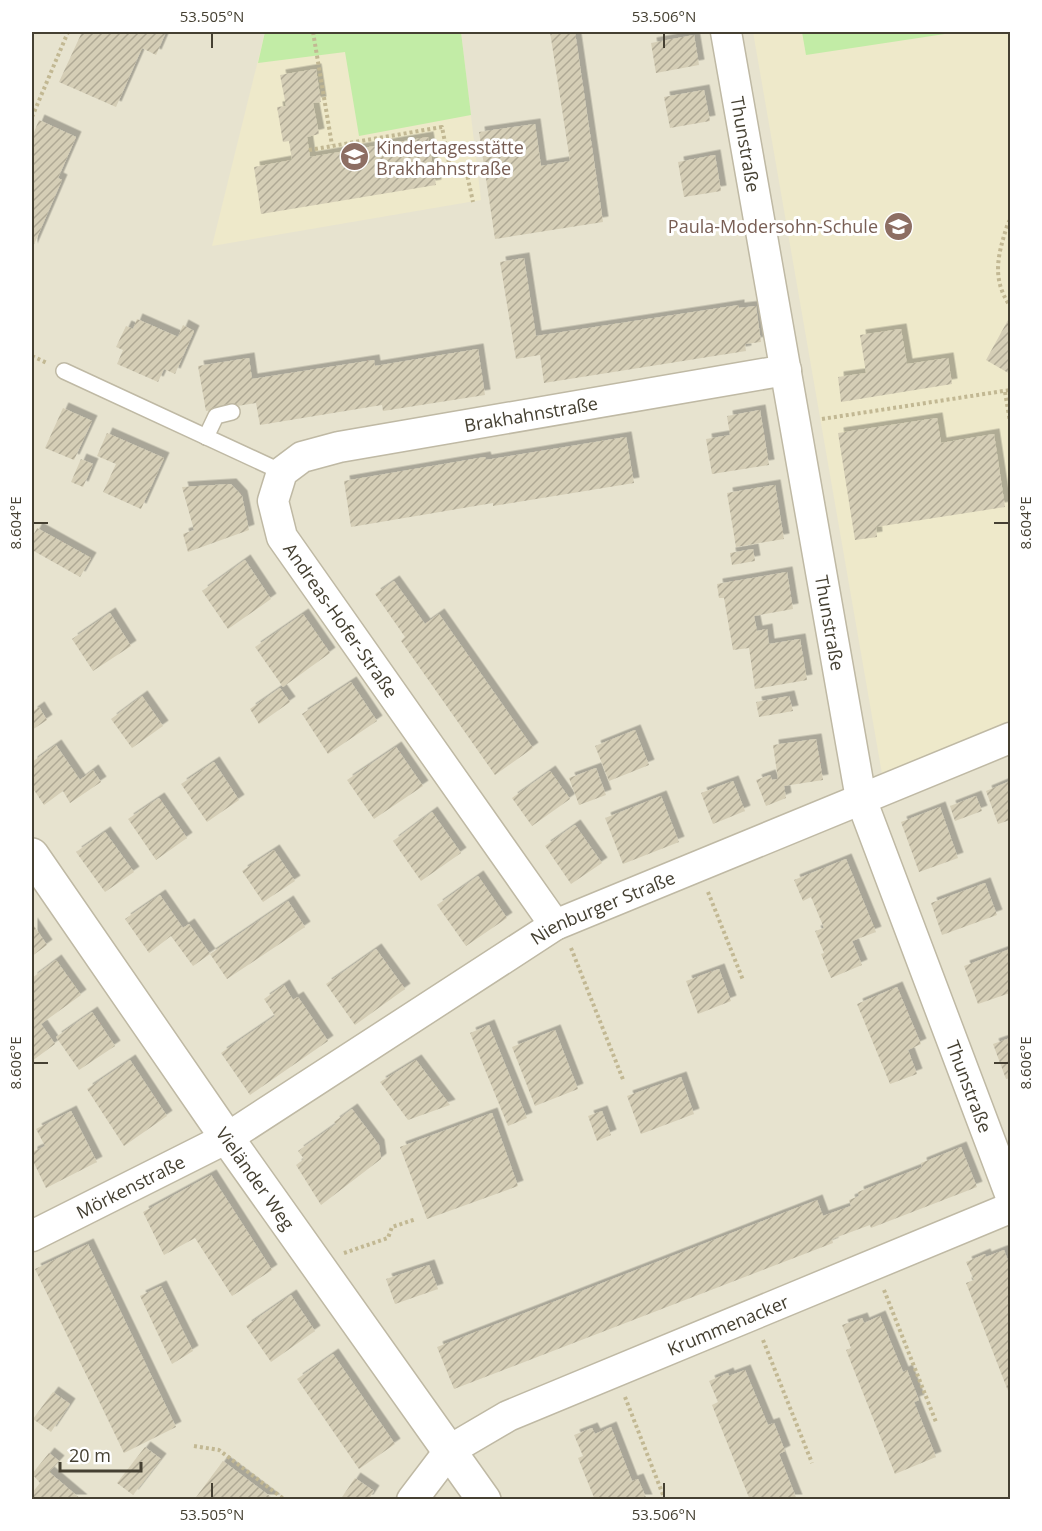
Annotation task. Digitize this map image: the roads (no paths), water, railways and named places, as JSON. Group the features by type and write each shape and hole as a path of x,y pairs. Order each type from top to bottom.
{"street":[{"name":"Thunstraße","path":"726,32 861,799 1011,1194"},
{"name":"Brakhahnstraße","path":"282,472 302,457 339,447 786,370"},
{"name":"Andreas-Hofer-Straße","path":"282,472 273,501 282,537 558,923"},
{"name":"Nienburger Straße","path":"227,1138 558,923 1011,738"},
{"name":"Vieländer Weg","path":"32,855 227,1138 484,1500"},
{"name":"Mörkenstraße","path":"32,1236 227,1138"},
{"name":"Krummenacker","path":"450,1450 508,1416 1011,1208"},
{"path":"412,1500 450,1450"}],"lane":[{"path":"64,371 282,472"},
{"path":"206,437 216,416 232,412"}],"place":[{"name":"Kindertagesstätte Brakhahnstraße","path":"355,157"},
{"name":"Paula-Modersohn-Schule","path":"899,226"}]}
